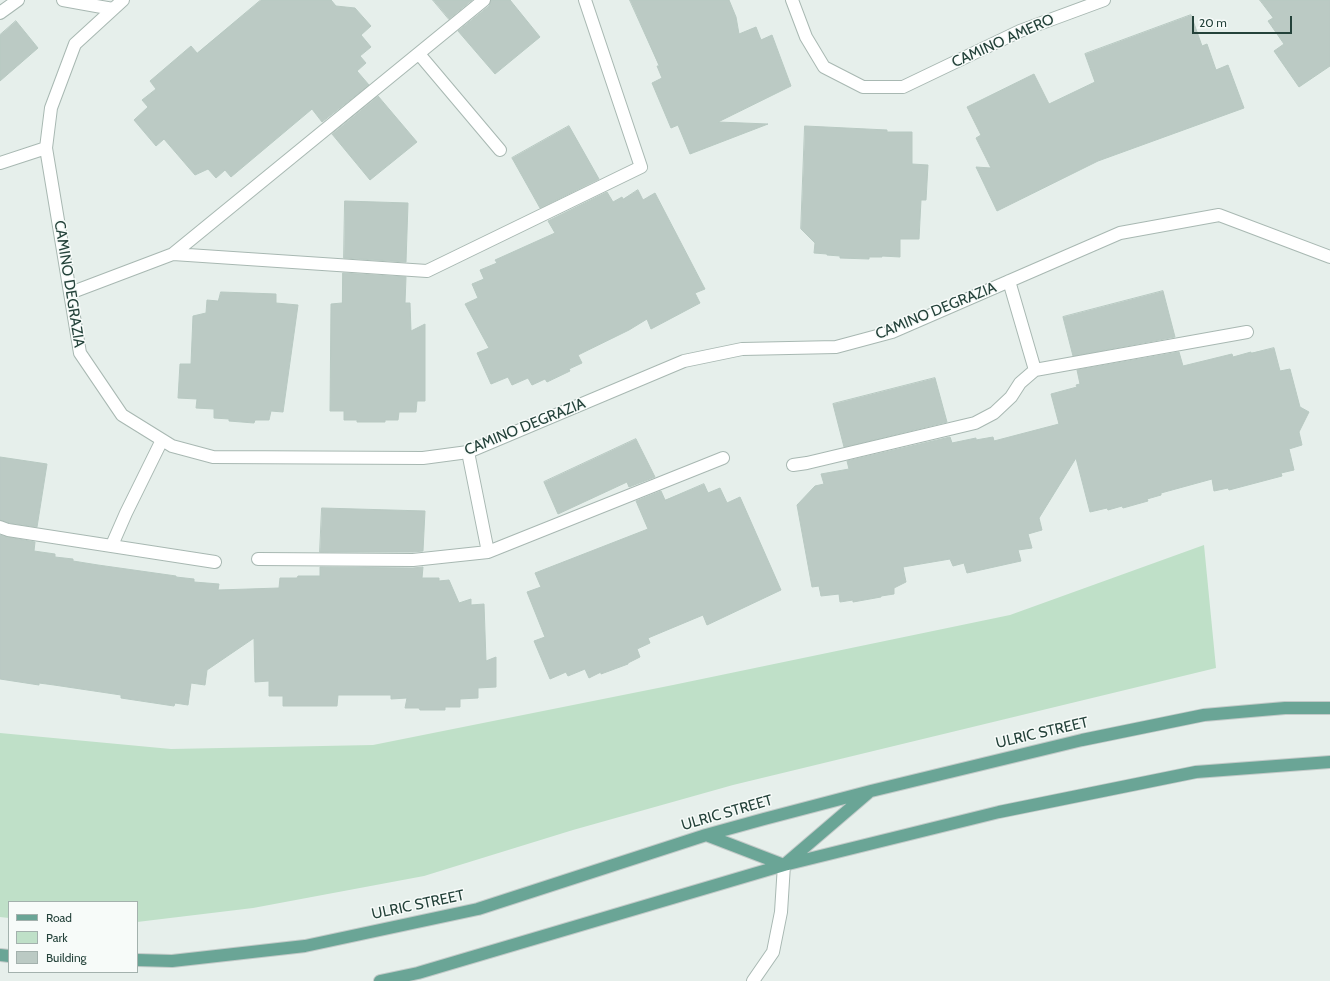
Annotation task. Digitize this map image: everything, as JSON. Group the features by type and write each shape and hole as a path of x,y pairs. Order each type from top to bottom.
{"main road":[{"name":"ULRIC STREET","path":"138,960 172,961 306,946 478,909 706,835 871,791 1082,740 1204,715 1285,708 1330,708"},
{"path":"380,981 418,973 784,865 999,812 1196,772 1330,762"},
{"path":"784,865 871,791"},
{"path":"706,835 784,865"}],"street":[{"path":"0,14 18,0"},
{"path":"64,0 113,9"},
{"name":"CAMINO DEGRAZIA","path":"123,0 75,44 51,108 46,148 80,354 122,416 172,446 213,457 423,458 468,452 684,361 742,349 836,347 892,332 1120,233 1219,215 1330,257"},
{"path":"70,293 173,254 484,0"},
{"path":"173,254 427,272 641,167 585,0"},
{"name":"CAMINO AMERO","path":"792,0 806,37 824,67 863,87 903,86 1020,31 1104,0"},
{"path":"419,54 500,150"},
{"path":"0,163 46,148"},
{"path":"1009,281 1035,370"},
{"path":"793,465 975,423 994,413 1011,397 1020,382 1035,370 1247,332"},
{"path":"112,545 162,440"},
{"path":"468,452 488,552"},
{"path":"258,559 413,560 488,552 724,458"},
{"path":"0,527 8,530 215,562"},
{"path":"753,981 773,952 781,912 784,865"}],"green space":[{"path":"1204,545 1216,668 733,785 573,830 424,876 253,908 138,922 138,901 8,901 8,918 0,917 0,733 171,749 373,745 1010,615"}],"building":[{"path":"261,0 331,0 336,6 355,8 371,26 361,35 371,47 360,56 366,63 357,71 369,85 322,122 312,109 231,177 225,170 216,178 208,169 195,175 164,139 156,146 134,120 148,107 142,100 156,89 150,81 191,46 197,53"},
{"path":"433,0 472,0 449,19"},
{"path":"491,0 510,0 540,37 495,74 458,31 489,6"},
{"path":"630,0 729,0 736,17 739,34 756,27 761,40 772,35 791,86 718,122 768,124 690,154 678,125 671,128 652,83 662,78 657,66 659,66"},
{"path":"1260,0 1330,0 1330,66 1299,87 1274,51 1284,44 1268,21 1273,18"},
{"path":"1191,15 1202,46 1207,44 1216,70 1228,65 1244,108 1098,161 997,211 976,167 991,168 976,138 981,135 967,107 1034,74 1049,104 1095,82 1085,54"},
{"path":"16,21 38,48 0,81 0,35"},
{"path":"378,96 417,142 370,180 332,134"},
{"path":"569,126 599,179 540,208 512,158"},
{"path":"805,126 887,130 887,132 912,132 912,164 928,165 926,200 921,200 919,239 900,239 900,257 882,256 869,257 869,259 840,258 840,256 814,253 815,243 801,229"},
{"path":"638,190 643,200 655,193 705,289 695,293 700,303 651,329 647,319 629,330 578,355 582,363 569,369 570,371 547,382 545,379 532,385 528,378 512,385 508,377 491,384 477,353 489,348 465,304 478,298 472,284 484,279 480,270 497,263 495,260 555,233 548,221 607,192 613,202 622,197 623,199"},
{"path":"345,201 408,203 406,262 344,258"},
{"path":"343,273 406,277 405,303 410,303 411,331 425,324 425,401 417,401 416,412 399,412 398,420 385,420 385,422 357,422 357,420 344,420 344,411 330,411 331,304 342,303"},
{"path":"1163,291 1175,337 1073,356 1063,317"},
{"path":"221,292 276,294 276,303 298,305 283,412 271,411 269,420 255,420 254,423 214,418 214,409 196,408 197,399 178,398 180,364 191,364 193,316 206,313 207,300 218,301"},
{"path":"1274,348 1280,371 1290,369 1300,407 1309,412 1299,432 1302,445 1289,449 1294,470 1281,473 1282,476 1229,490 1228,488 1214,491 1212,479 1161,493 1161,495 1147,499 1148,501 1123,508 1122,506 1108,510 1107,508 1090,512 1076,458 1039,518 1042,530 1028,534 1032,548 1018,550 1021,561 967,573 964,563 953,566 950,559 903,567 906,582 894,588 894,594 853,602 853,600 840,602 839,594 821,596 819,586 812,587 797,505 815,486 824,484 821,474 849,469 847,461 950,437 952,443 976,438 976,440 993,437 994,441 1059,424 1051,394 1077,387 1076,385 1080,384 1077,370 1179,352 1183,366 1232,354 1233,357"},
{"path":"935,378 947,422 844,447 833,404"},
{"path":"636,439 655,477 629,487 627,482 558,514 544,482"},
{"path":"0,457 47,464 37,527 0,520"},
{"path":"704,484 708,493 720,488 727,503 740,497 781,590 707,625 703,615 648,638 650,643 637,649 640,657 628,664 601,674 601,672 589,678 585,669 568,676 566,672 550,679 534,641 545,637 527,592 541,587 535,573 648,529 636,501 661,491 665,500"},
{"path":"322,508 425,511 423,551 320,552"},
{"path":"0,535 35,542 34,551 55,554 55,557 194,579 194,582 219,584 218,590 279,588 280,578 320,576 320,567 423,567 422,578 439,578 439,581 449,580 459,603 471,599 471,605 484,604 486,661 496,657 496,687 478,688 478,698 460,699 460,707 445,707 445,710 420,710 419,708 405,708 407,698 391,699 391,695 338,695 337,706 283,706 283,696 269,696 269,681 255,682 254,638 207,670 205,685 191,683 188,705 175,703 174,706 121,698 121,695 0,679"}]}
